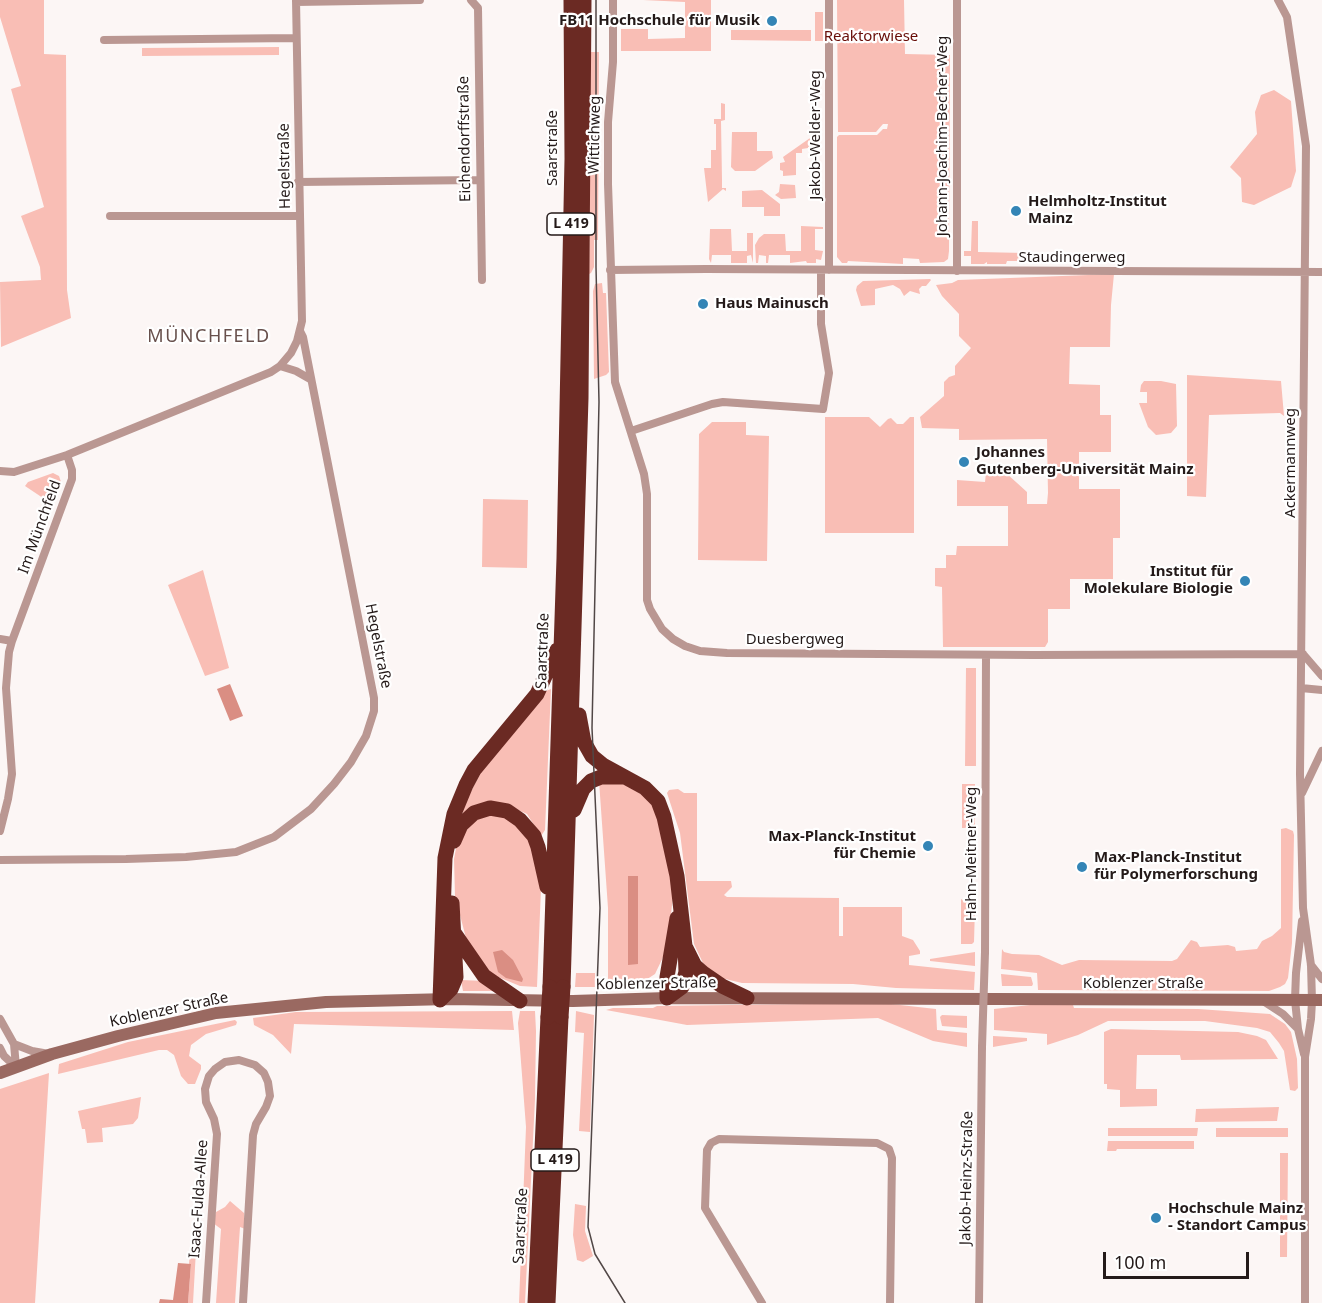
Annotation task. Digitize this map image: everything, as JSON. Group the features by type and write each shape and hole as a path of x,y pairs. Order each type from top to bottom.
{"highway":[{"name":"Saarstraße","path":"556,987 552,916 572,159 571,0"},
{"name":"Saarstraße","path":"548,1303 556,987 569,824 581,398 584,0"},
{"path":"440,1000 445,858 454,814 474,770 537,694 561,639"},
{"path":"573,686 583,737 589,752 603,765 645,788 660,806 673,850 685,946 685,980 680,990 667,998"},
{"path":"569,824 580,794 589,783 602,777 625,777"},
{"path":"440,1000 451,989 456,977 451,855 457,833 467,818 490,808 507,811 529,828 534,836 544,872 552,916"},
{"path":"667,998 667,977 679,902"},
{"path":"454,931 484,976 520,1001"},
{"path":"685,946 695,966 703,973 722,986 747,998"},
{"name":"Saarstraße","path":"535,1303 555,1017"}],"main road":[{"name":"Koblenzer Straße","path":"0,1073 52,1054 136,1031 242,1010 326,1002 667,998 1317,1001"}],"street":[{"path":"296,1 420,0"},
{"name":"Eichendorffstraße","path":"471,0 478,8 482,280"},
{"name":"Wittichweg","path":"610,270 608,122 613,62 613,0"},
{"name":"Jakob-Welder-Weg","path":"825,270 829,0"},
{"name":"Johann-Joachim-Becher-Weg","path":"957,0 957,271"},
{"name":"Ackermannweg","path":"1278,0 1287,16 1306,146 1300,796 1303,908 1317,1001 1311,1019 1305,1057"},
{"name":"Hegelstraße","path":"280,366 291,353 300,331 296,1"},
{"path":"104,40 296,38"},
{"path":"298,182 479,180"},
{"path":"110,216 299,216"},
{"name":"Staudingerweg","path":"610,270 1322,272"},
{"name":"Duesbergweg","path":"610,270 615,382 644,474 647,494 647,600 657,621 673,639 700,651 727,653 1303,654"},
{"path":"631,431 723,402 823,409 829,373 821,324 825,270"},
{"name":"Hegelstraße","path":"0,860 126,859 236,852 274,837 298,819 334,784 351,762 366,736 374,711 374,698 300,331"},
{"path":"0,472 14,472 67,455 271,372 280,366 310,379"},
{"name":"Im Münchfeld","path":"0,831 12,774 6,671 12,641 72,479 72,470 67,455"},
{"path":"0,639 12,641"},
{"path":"1303,654 1322,676"},
{"name":"Hahn-Meitner-Weg","path":"982,1050 985,952 986,655"},
{"path":"1301,688 1322,690"},
{"name":"Ackermannweg","path":"1300,796 1322,751"},
{"name":"Ackermannweg","path":"1303,908 1295,1000 1298,1029 1305,1057"},
{"path":"1311,965 1322,979"},
{"path":"1262,1001 1283,1014 1298,1029"},
{"path":"0,1019 14,1044 16,1067"},
{"path":"14,1044 32,1051 52,1054"},
{"name":"Jakob-Heinz-Straße","path":"979,1303 982,1050"},
{"path":"0,1052 16,1067"},
{"path":"1305,1057 1305,1303"},
{"name":"Isaac-Fulda-Allee","path":"206,1303 217,1130 206,1102 205,1089 215,1069 225,1062 239,1060 251,1063 260,1070 268,1082 270,1096 253,1135 243,1303"},
{"path":"762,1303 705,1209 707,1150 711,1143 719,1139 877,1143 889,1149 892,1158 890,1303"}],"green space":[{"path":"0,0 44,0 44,54 66,55 67,290 71,318 1,347 0,282 41,280 40,267 21,216 44,207 11,89 21,86 0,17"},
{"path":"643,0 711,0 711,51 621,51 621,29 648,29 648,39 685,38 685,2"},
{"name":"Reaktorwiese","path":"837,0 904,0 905,54 950,55 949,251 948,259 944,262 920,263 919,259 903,258 903,264 848,261 842,263 837,257 837,137 839,135 877,135 883,129 887,129 888,124 883,124 876,132 838,132"},
{"path":"815,12 823,12 823,41 815,41"},
{"path":"731,30 811,30 811,41 731,40"},
{"path":"279,47 279,55 142,56 142,48"},
{"path":"591,52 599,52 598,240 594,240 594,267 589,274"},
{"path":"1274,90 1291,101 1296,171 1291,187 1254,205 1242,202 1241,178 1230,167 1257,134 1255,112 1261,95"},
{"path":"721,103 725,104 725,120 721,121 722,188 726,188 726,191 723,189 708,202 704,168 711,168 711,150 716,150 714,119 721,119"},
{"path":"732,132 757,132 757,151 772,151 773,158 755,171 735,171 731,167"},
{"path":"810,138 808,148 802,149 802,153 796,153 796,175 783,176 780,163 785,162 783,157"},
{"path":"780,184 795,185 796,198 781,199 775,195 779,192"},
{"path":"762,190 780,204 780,216 764,216 764,207 742,207 742,191"},
{"path":"972,221 978,221 978,252 1025,253 1025,261 1007,261 1006,264 987,264 987,262 971,264 971,256 964,256 964,251 971,251"},
{"path":"801,226 823,227 823,229 815,229 815,250 823,251 821,260 816,259 816,263 806,261 790,263 790,255 769,255 768,263 766,263 766,256 759,255 758,263 756,263 755,245 764,234 785,234 786,251 801,251"},
{"path":"710,229 731,229 732,251 747,251 747,233 753,233 753,263 751,255 747,256 747,263 731,263 731,255 712,255 711,263 709,259"},
{"path":"1114,274 1110,347 1070,347 1069,384 1100,385 1100,415 1111,415 1111,452 1079,452 1079,489 1120,489 1120,538 1113,538 1113,579 1070,579 1070,609 1048,609 1048,642 1045,647 943,647 942,587 935,586 935,568 946,568 946,555 956,555 957,546 1008,546 1008,506 957,506 957,480 985,482 986,473 1006,473 1027,492 1027,504 1047,504 1047,439 959,440 959,429 922,428 920,417 944,396 944,382 955,375 955,366 971,348 959,336 959,314 942,296 936,285 958,280"},
{"path":"930,279 926,286 919,289 920,294 910,291 904,296 900,289 893,285 875,289 875,305 861,306 856,290 863,281"},
{"path":"602,283 603,293 606,293 609,372 594,379 593,291 595,284"},
{"path":"1187,375 1281,381 1284,416 1280,413 1209,415 1206,497 1187,496"},
{"path":"1144,381 1176,384 1177,426 1171,433 1156,435 1148,427 1139,403 1147,403 1147,392 1140,392"},
{"path":"825,417 869,417 880,427 891,418 897,424 903,424 910,417 914,417 914,533 825,533"},
{"path":"712,422 746,422 746,435 769,436 767,561 698,560 699,434"},
{"path":"53,473 59,476 61,482 58,494 54,498 43,498 25,486 28,482"},
{"path":"483,499 528,500 527,568 482,567"},
{"path":"203,570 229,668 205,676 168,585"},
{"path":"966,668 976,668 976,766 965,766"},
{"path":"551,689 545,830 541,836 527,814 516,809 462,815 464,805 481,772 543,692"},
{"path":"599,781 624,784 646,797 653,806 662,828 673,895 670,925 666,951 655,974 638,985 613,985 608,982 608,908"},
{"path":"962,784 975,784 975,828 962,828"},
{"path":"678,789 684,793 697,793 697,881 731,881 732,887 724,895 727,897 839,898 839,936 843,936 843,907 902,907 902,936 913,940 920,951 920,954 909,956 909,965 975,972 974,990 896,988 853,984 742,983 717,977 703,963 694,944 680,833 667,793 669,790"},
{"path":"503,813 529,837 541,888 537,987 520,986 486,972 466,938 455,896 454,859 457,843 476,817"},
{"path":"1286,828 1293,831 1294,835 1292,943 1288,978 1280,987 1269,991 1038,990 1037,973 1001,969 1002,949 1012,954 1039,955 1062,965 1079,960 1172,961 1177,959 1191,940 1197,942 1200,947 1228,945 1235,947 1236,951 1257,949 1262,941 1281,928 1281,829"},
{"path":"961,899 975,907 974,942 972,944 961,944"},
{"path":"975,952 975,966 930,961 930,959"},
{"path":"576,973 595,973 595,987 575,987"},
{"path":"1001,974 1031,977 1033,984 1032,986 1002,986"},
{"path":"461,980 485,981 497,991 463,991"},
{"path":"882,1003 936,1009 937,1030 967,1033 967,1047 933,1041 878,1018 687,1025 606,1010 657,1006"},
{"path":"1039,1004 1073,1005 1074,1008 1198,1009 1270,1014 1285,1024 1291,1032 1297,1059 1298,1088 1295,1091 1290,1090 1284,1051 1279,1043 1270,1032 1257,1028 1205,1021 1108,1021 1078,1035 1047,1045 1047,1034 994,1030 994,1009"},
{"path":"512,1011 514,1030 294,1024 291,1054 273,1035 254,1025 253,1018 296,1012"},
{"path":"520,1011 535,1011 536,1031 525,1303 519,1303 526,1127 518,1023"},
{"path":"576,1011 594,1015 590,1132 579,1131 584,1033 575,1032"},
{"path":"942,1015 967,1016 967,1028 942,1026 940,1017"},
{"path":"235,1020 236,1025 206,1034 191,1045 189,1056 201,1065 195,1084 188,1084 181,1076 174,1055 167,1050 58,1074 59,1064 128,1042"},
{"path":"1111,1029 1238,1032 1266,1040 1278,1059 1181,1060 1180,1055 1137,1055 1136,1089 1157,1089 1157,1106 1120,1107 1120,1090 1107,1089 1107,1084 1104,1084 1104,1032"},
{"path":"993,1036 1027,1038 1027,1041 993,1047"},
{"path":"49,1073 35,1303 0,1303 0,1089"},
{"path":"141,1097 138,1118 133,1124 102,1128 103,1142 87,1143 85,1129 82,1129 78,1111"},
{"path":"1279,1107 1277,1121 1195,1122 1196,1109"},
{"path":"1108,1128 1198,1128 1197,1136 1108,1136"},
{"path":"1216,1128 1288,1128 1288,1137 1216,1137"},
{"path":"1108,1141 1194,1141 1194,1149 1107,1151"},
{"path":"1280,1153 1288,1153 1287,1257 1280,1257"},
{"path":"230,1201 244,1213 245,1229 240,1227 235,1303 216,1303 221,1229 213,1223 216,1212"},
{"path":"575,1204 586,1206 585,1231 593,1256 583,1262 577,1260 573,1235"},
{"path":"190,1250 196,1250 193,1303 188,1303"}],"shaded area":[{"path":"230,684 243,716 230,721 217,689"},
{"path":"628,876 638,876 638,964 628,965"},
{"path":"502,950 513,960 523,979 522,982 506,978 498,972 493,952"},
{"path":"178,1263 191,1264 188,1303 159,1303 160,1299 173,1300"}],"tram line":[{"path":"596,0 596,267 599,402 592,728 600,908 588,1227 595,1254 625,1303"}],"place":[{"name":"FB11 Hochschule für Musik","path":"772,21"},
{"name":"Helmholtz-Institut Mainz","path":"1016,211"},
{"name":"Haus Mainusch","path":"703,304"},
{"name":"Johannes Gutenberg-Universität Mainz","path":"964,462"},
{"name":"Institut für Molekulare Biologie","path":"1245,581"},
{"name":"Max-Planck-Institut für Chemie","path":"928,846"},
{"name":"Max-Planck-Institut für Polymerforschung","path":"1082,867"},
{"name":"Hochschule Mainz - Standort Campus","path":"1156,1218"}],"district":[{"name":"MÜNCHFELD","path":"209,337"}]}
